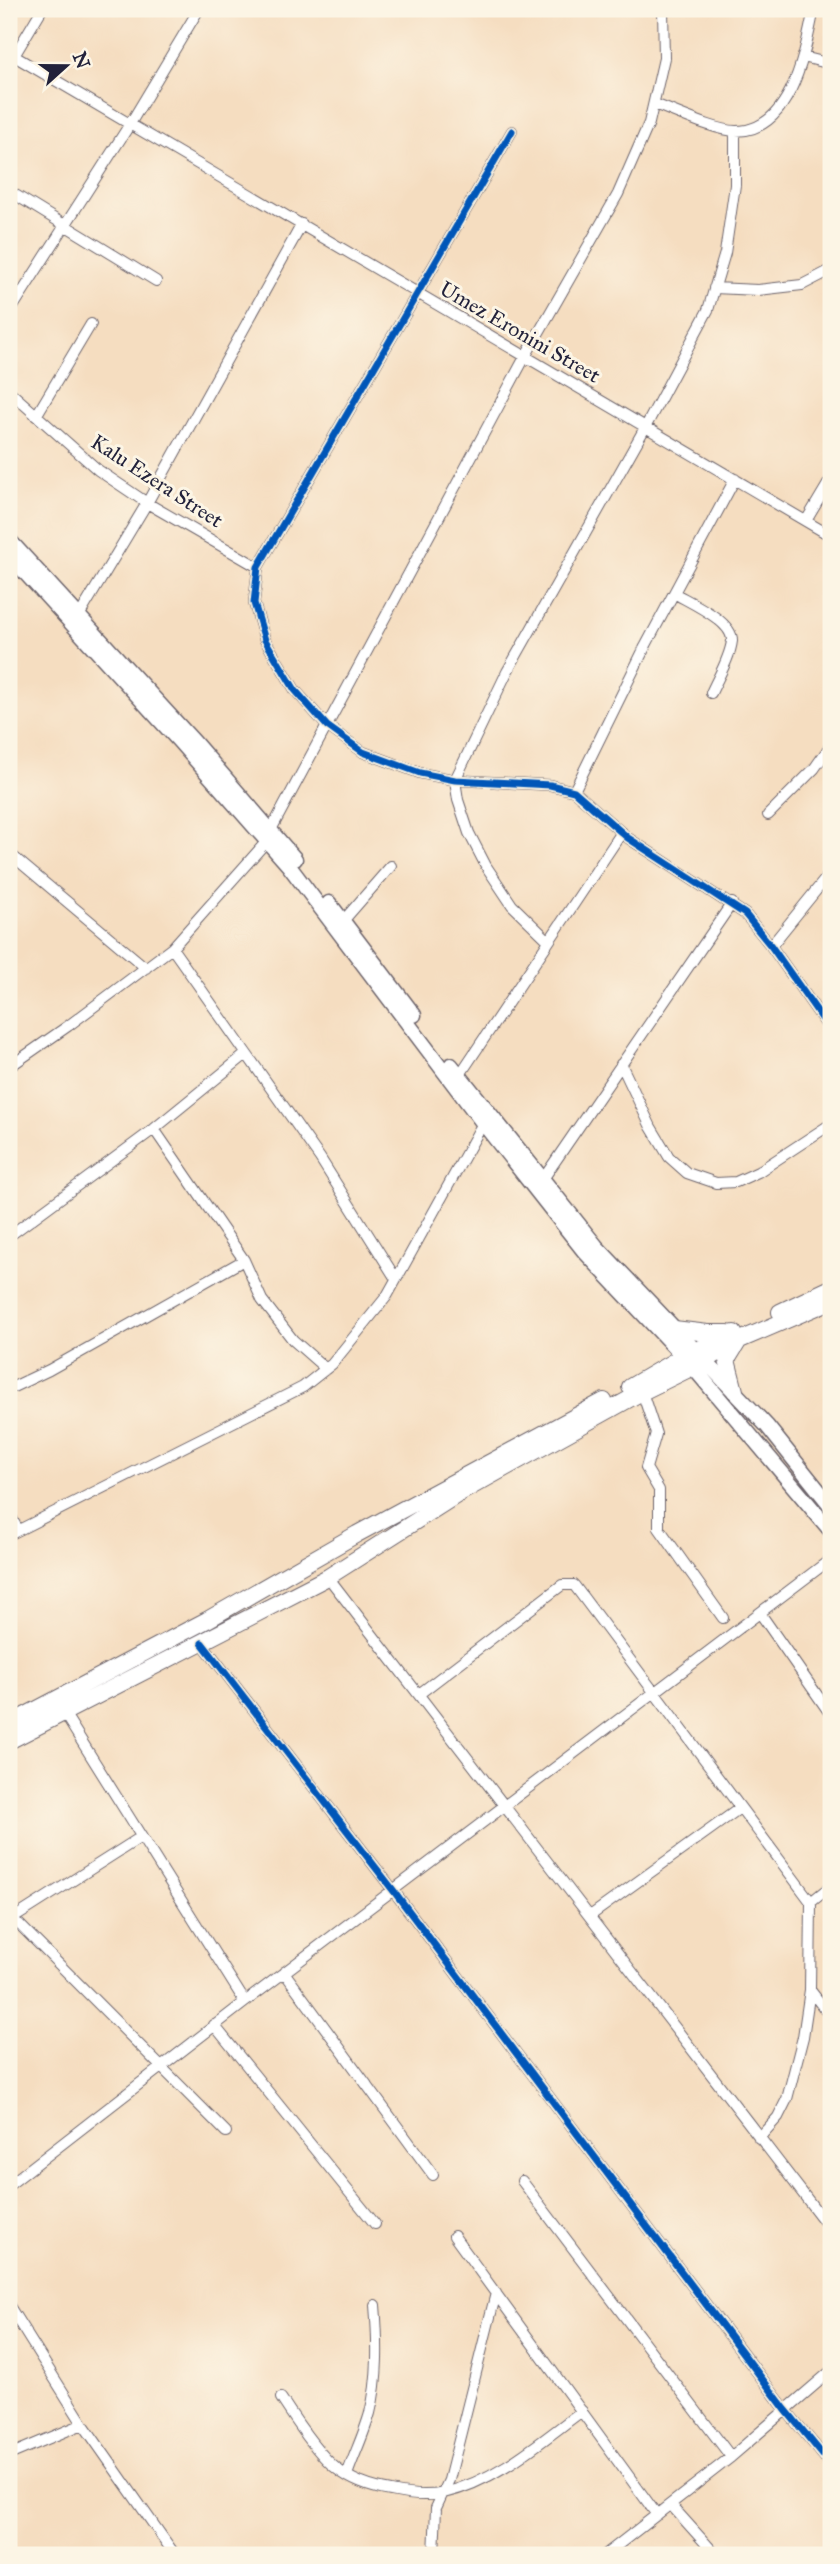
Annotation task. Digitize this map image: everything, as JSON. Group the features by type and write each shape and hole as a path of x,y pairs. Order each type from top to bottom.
{"main road":[{"path":"9,540 79,616 343,921 459,1076 596,1246 674,1329 693,1358 831,1531"},
{"path":"9,555 269,835 483,1123 584,1251 693,1358 735,1391 767,1426 831,1506"},
{"path":"9,1724 161,1644 357,1534 643,1380 738,1336 831,1287"},
{"path":"674,1329 738,1336 831,1301"},
{"path":"735,1391 727,1360 738,1336"},
{"path":"9,1741 328,1577 460,1493 642,1392 693,1358"},
{"path":"161,1644 169,1659"}],"street":[{"path":"11,54 42,9"},
{"path":"9,313 130,124 199,9"},
{"path":"9,1067 68,1027 172,948 269,835 526,355 618,194 649,123 654,104 664,58 663,9"},
{"path":"654,104 735,131 756,127 775,116 803,57 814,9"},
{"name":"Umez Eronini Street","path":"11,54 831,537"},
{"path":"803,57 831,64"},
{"path":"512,131 258,567 254,603 265,640 295,690 327,726 363,752 420,772 455,780 550,785 574,791 664,863 732,903 745,914 831,1031"},
{"path":"549,941 512,905 486,866 465,822 455,780 507,672 646,426 708,310 725,253 734,185 735,131"},
{"path":"9,191 156,281"},
{"path":"79,616 147,503 302,224"},
{"path":"714,288 758,290 802,285 831,270"},
{"path":"36,416 91,324"},
{"name":"Kalu Ezera Street","path":"9,391 98,470 147,503 258,567"},
{"path":"574,791 735,479"},
{"path":"806,522 831,479"},
{"path":"674,593 729,629 732,639 729,653 711,693"},
{"path":"768,815 814,769 831,745"},
{"path":"459,1076 622,832"},
{"path":"9,853 146,968"},
{"path":"343,921 391,866"},
{"path":"771,946 831,872"},
{"path":"542,1179 732,903"},
{"path":"172,948 320,1158 396,1279"},
{"path":"9,1236 154,1129 246,1055"},
{"path":"621,1063 651,1127 669,1157 687,1173 716,1183 736,1182 758,1172 831,1124"},
{"path":"9,1513 13,1533 303,1387 326,1369 387,1296 483,1123"},
{"path":"154,1129 244,1260 262,1300 293,1340 326,1369"},
{"path":"9,1389 49,1370 244,1260"},
{"path":"642,1392 656,1434 646,1468 659,1490 659,1528 723,1618"},
{"path":"9,2185 214,2025 831,1559"},
{"path":"328,1577 831,2230"},
{"path":"419,1695 566,1583 574,1585 811,1902 810,1990 803,2037 787,2099 778,2117 759,2138"},
{"path":"760,1614 831,1715"},
{"path":"202,1643 393,1890 785,2409 831,2465"},
{"path":"64,1713 245,2002"},
{"path":"590,1916 740,1808"},
{"path":"141,1836 11,1920 226,2132"},
{"path":"811,1902 831,1886"},
{"path":"284,1972 433,2175"},
{"path":"810,1990 831,2017"},
{"path":"214,2025 376,2224"},
{"path":"522,2181 731,2457"},
{"path":"454,2236 657,2515"},
{"path":"434,2555 436,2508 449,2480 496,2293"},
{"path":"347,2475 370,2413 377,2370 375,2305"},
{"path":"9,2306 83,2424 175,2555"},
{"path":"606,2555 731,2457 831,2371"},
{"path":"281,2398 335,2468 381,2490 414,2496 443,2494 491,2474 531,2449 582,2411"},
{"path":"9,2455 83,2424"},
{"path":"671,2505 716,2555"}],"cycle path":[{"path":"512,131 258,567 254,603 265,640 295,690 327,726 363,752 420,773 455,780 550,785 574,791 628,838 745,914 831,1031"},
{"path":"202,1643 393,1890 785,2409 831,2465"}]}
